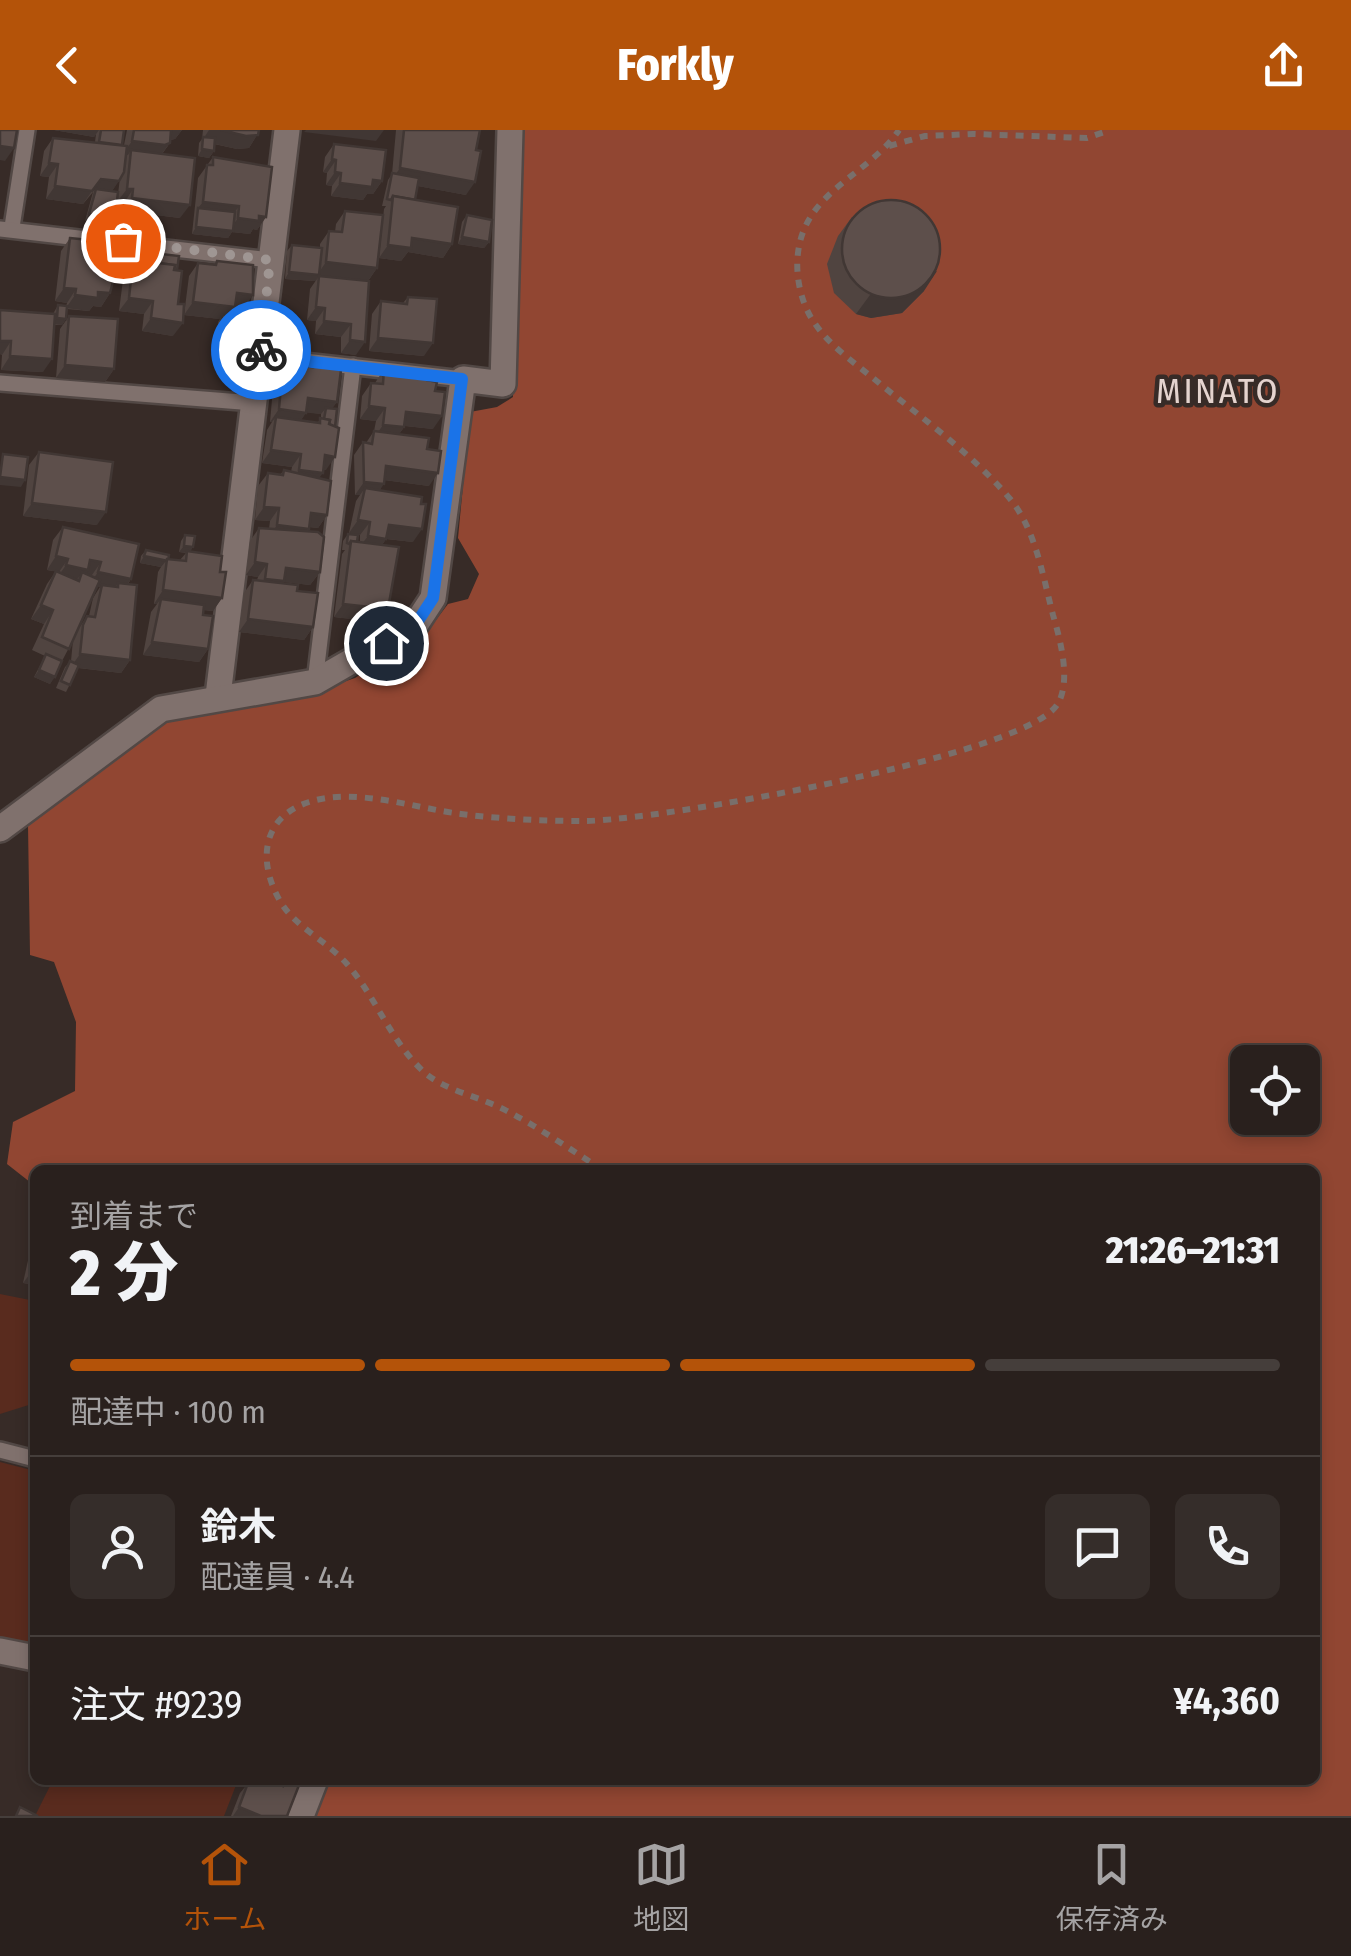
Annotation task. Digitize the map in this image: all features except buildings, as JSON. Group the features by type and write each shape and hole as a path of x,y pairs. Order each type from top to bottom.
{"street":[{"path":"218,696 288,130"},
{"path":"0,829 161,709 315,682 416,624 433,598 462,379 502,384 510,130"},
{"path":"0,1651 30,1657"},
{"path":"301,1816 313,1785"}],"lane":[{"path":"27,130 6,228 270,260"},
{"path":"260,356 462,379"},
{"path":"315,682 354,366"},
{"path":"0,383 254,403"},
{"path":"0,1450 30,1457"}],"path":[{"path":"595,1165 508,1111 427,1076 346,964 280,902 265,847 272,825 291,810 313,800 347,797 468,815 585,821 652,817 967,751 1041,718 1056,705 1064,681 1057,630 1034,545 1015,505 981,467 841,352 813,321 800,290 798,252 810,216 834,187 888,146 899,130"},
{"path":"888,146 925,136 1087,138 1110,130"}],"shaded area":[{"path":"520,130 1351,130 1351,1816 316,1816 328,1785 1320,1785 1320,1165 30,1165 30,1182 7,1164 13,1122 75,1091 76,1022 54,962 30,955 28,825 159,725 178,717 308,694 355,678 426,633 448,604 468,599 479,574 458,538 470,412 497,407 513,397"},
{"path":"0,1294 30,1300 30,1405 0,1414"},
{"path":"0,1462 30,1470 30,1644 0,1638"},
{"path":"50,1785 236,1785 224,1816 35,1816"}],"way so far":[{"path":"123,241 270,260 261,350"}],"district":[{"name":"MINATO","path":"1218,391"}],"route":[{"path":"261,350 260,356 462,379 433,598 416,624 386,643"}]}
